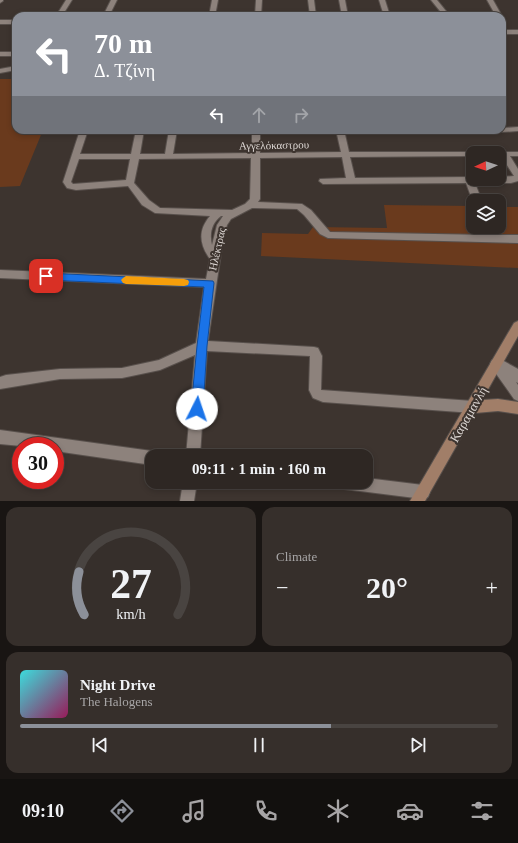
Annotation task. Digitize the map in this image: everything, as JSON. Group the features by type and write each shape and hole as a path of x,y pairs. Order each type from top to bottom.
{"main road":[{"name":"Καραμανλή","path":"420,497 518,326"},
{"path":"472,407 498,405 518,408"}],"street":[{"path":"62,12 69,0"},
{"path":"108,12 114,0"},
{"path":"213,12 215,0"},
{"path":"258,12 259,0"},
{"path":"310,0 312,12"},
{"path":"342,0 344,12"},
{"path":"382,0 386,12"},
{"path":"434,0 444,12"},
{"path":"490,0 497,12"},
{"path":"0,22 12,22"},
{"path":"506,31 518,32"},
{"path":"0,54 12,54"},
{"path":"0,71 12,69"},
{"path":"506,130 518,129"},
{"path":"83,134 67,182 70,186 130,183"},
{"path":"139,134 130,183 138,195 153,209 158,211 232,213 251,205 299,206 305,210 322,232 328,235 492,237 518,239"},
{"path":"169,156 172,134"},
{"path":"251,205 255,199 256,134"},
{"path":"341,134 351,181"},
{"name":"Αγγελόκαστρου","path":"75,157 256,157 466,154"},
{"path":"506,154 518,154"},
{"path":"506,160 518,176 516,179 506,180"},
{"path":"323,181 466,181"},
{"path":"215,258 208,249 206,242 207,225 211,218 220,212"},
{"name":"Ηλέκτρας","path":"194,449 202,346 210,283 224,222 232,213"},
{"path":"0,274 210,283"},
{"path":"0,383 6,380 60,374 122,372 160,365 202,346 314,352 316,356 315,390 318,394 323,396 472,407"},
{"path":"496,364 511,371 518,377"},
{"path":"496,364 518,395"},
{"path":"0,437 145,457"},
{"path":"373,488 420,497"},
{"path":"187,501 189,489"}],"shaded area":[{"path":"0,79 12,79 12,134 41,134 20,186 0,187"},
{"path":"384,205 466,206 466,234 506,234 506,207 518,207 518,268 261,256 262,233 308,234 313,227 387,228"}],"slow traffic":[{"path":"126,280 184,282"}],"route":[{"path":"46,276 210,283 202,346 197,409"}]}
